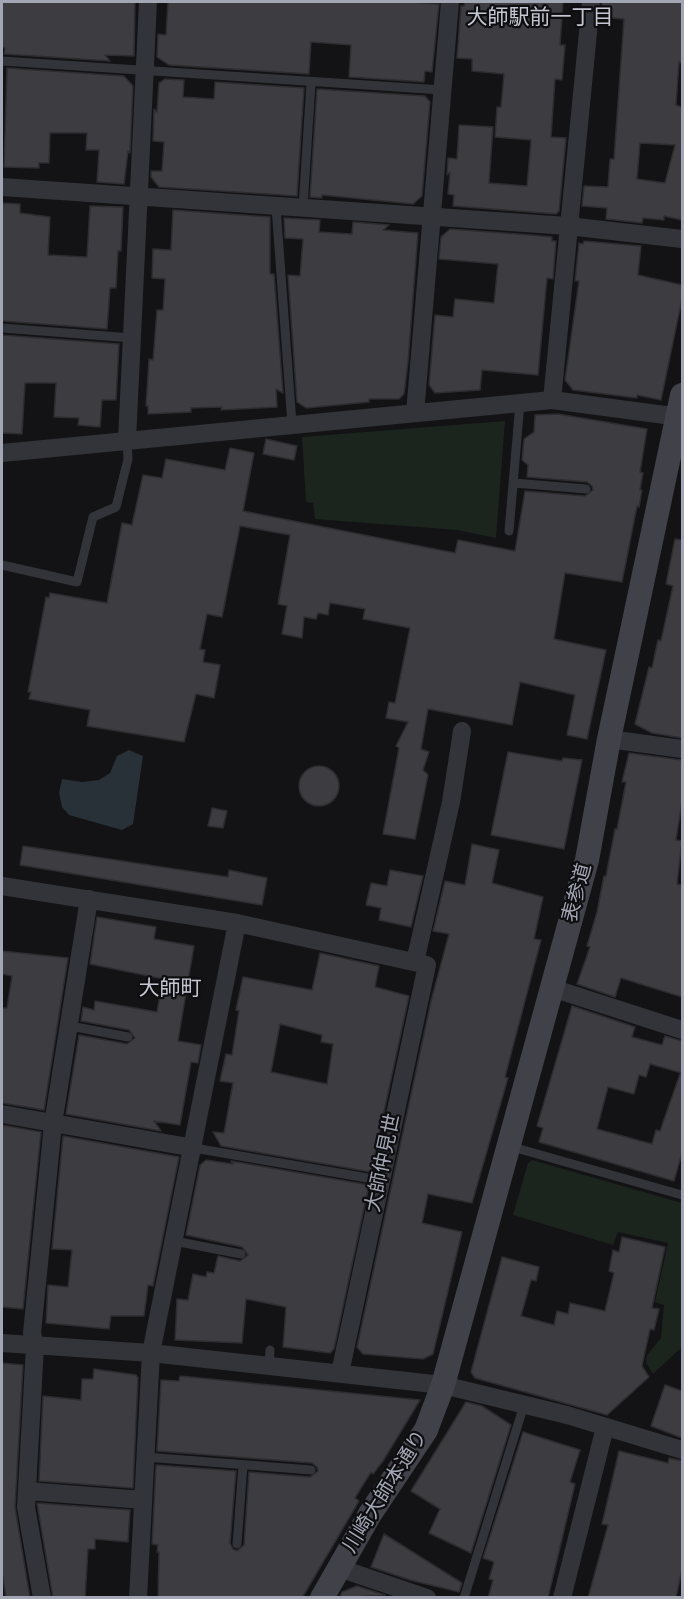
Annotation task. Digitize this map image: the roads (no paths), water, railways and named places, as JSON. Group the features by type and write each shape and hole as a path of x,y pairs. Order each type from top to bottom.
{"street":[{"path":"127,440 148,2"},
{"path":"415,413 450,2"},
{"path":"552,400 591,2"},
{"path":"2,187 568,226 682,239"},
{"path":"2,453 552,400 665,415 681,407"},
{"name":"表参道","path":"443,1385 587,860 609,739 681,407"},
{"path":"2,886 237,923 415,962 451,802 462,731"},
{"path":"609,739 682,748"},
{"path":"42,1598 26,1506 35,1346 32,1327 53,1124 89,898"},
{"path":"138,1598 151,1353 194,1148 237,923"},
{"name":"大師仲見世","path":"340,1374 359,1289 379,1180 427,965 415,962"},
{"path":"552,988 682,1030"},
{"path":"2,1114 194,1148"},
{"path":"2,1343 270,1358 340,1374 443,1385 605,1427 682,1450"},
{"name":"川崎大師本通り","path":"322,1598 370,1514 426,1430 443,1385"},
{"path":"562,1598 605,1427"},
{"path":"27,1491 143,1500"},
{"path":"339,1568 428,1598"}],"lane":[{"path":"2,61 442,90"},
{"path":"303,207 311,83"},
{"path":"276,207 292,424"},
{"path":"2,328 132,338"},
{"path":"509,531 520,403"},
{"path":"2,565 76,582 93,517 116,507 128,459 127,440"},
{"path":"514,483 586,489"},
{"path":"70,1026 128,1037"},
{"path":"507,1145 682,1192"},
{"path":"194,1148 379,1180"},
{"path":"174,1241 241,1254"},
{"path":"464,1598 524,1405"},
{"path":"146,1456 311,1470"},
{"path":"237,1544 243,1465"}],"district":[{"name":"大師駅前一丁目","path":"540,19"},
{"name":"大師町","path":"170,990"}]}
